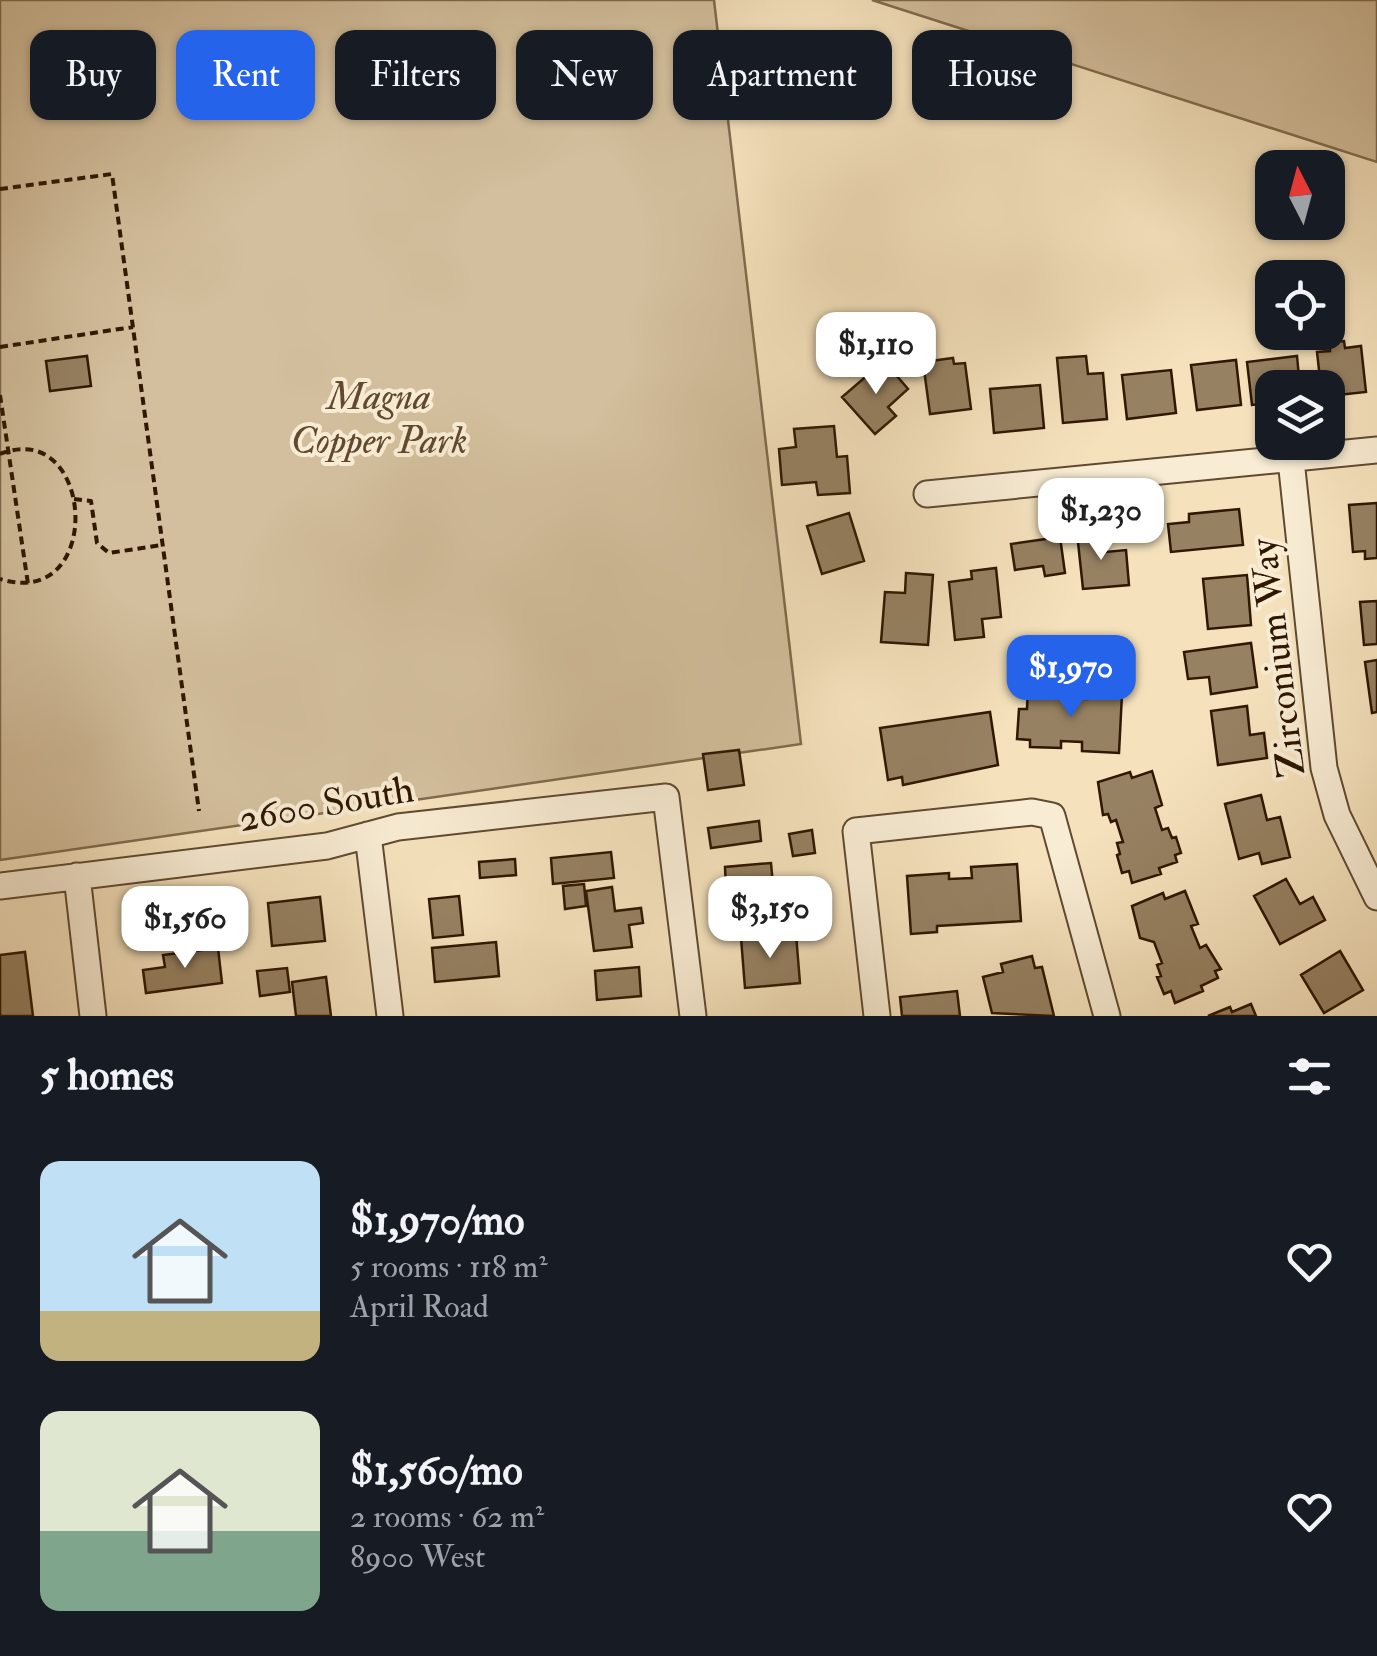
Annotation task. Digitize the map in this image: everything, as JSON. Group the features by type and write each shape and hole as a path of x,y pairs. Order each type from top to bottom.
{"street":[{"path":"1345,454 1377,450"},
{"path":"926,494 1291,460"},
{"name":"Zirconium Way","path":"1291,460 1324,768 1337,815 1377,898"},
{"name":"2600 South","path":"0,886 327,846 398,827 666,797 693,1016"},
{"path":"878,1016 856,831 1032,812 1052,816 1107,1016"},
{"path":"368,835 390,1016"},
{"path":"77,876 93,1016"}],"path":[{"path":"0,189 112,174 198,812"},
{"path":"0,347 133,327"},
{"path":"0,395 28,584"},
{"path":"0,454 9,450 45,454 62,466 74,499 72,547 55,572 28,584 0,579"},
{"path":"74,499 91,502 97,544 109,553 162,545"}],"green space":[{"name":"Magna Copper Park","path":"0,0 714,0 718,30 673,30 673,120 728,120 801,744 0,860"},
{"path":"872,0 1377,0 1377,162 1072,64 1072,30 966,30"}],"building":[{"path":"1361,346 1366,392 1345,394 1345,370 1319,370 1317,352"},
{"path":"87,356 91,386 50,391 46,361"},
{"path":"1086,356 1088,374 1103,373 1107,419 1063,423 1057,358"},
{"path":"1297,356 1298,370 1255,370 1252,405 1247,362"},
{"path":"953,358 954,364 965,363 971,409 930,414 923,362"},
{"path":"1236,360 1241,405 1197,410 1191,365"},
{"path":"884,361 908,389 888,407 896,416 875,434 842,397"},
{"path":"1171,370 1176,413 1127,419 1122,375"},
{"path":"1040,385 1044,428 994,433 990,389"},
{"path":"834,426 837,457 847,456 850,493 818,495 816,482 782,485 779,449 796,447 794,429"},
{"path":"1377,503 1377,558 1365,559 1365,551 1353,552 1349,505"},
{"path":"1239,509 1243,545 1171,552 1168,524 1189,522 1189,514"},
{"path":"849,513 864,561 822,574 807,526"},
{"path":"1104,531 1106,552 1126,550 1129,585 1083,589 1077,533"},
{"path":"1060,537 1065,573 1045,576 1043,566 1015,570 1011,544"},
{"path":"996,568 1001,617 982,619 984,637 955,640 949,582 972,579 971,571"},
{"path":"906,573 933,575 928,645 881,642 885,592 905,593"},
{"path":"1247,575 1251,625 1208,629 1203,579"},
{"path":"1377,601 1377,644 1364,645 1360,602"},
{"path":"1251,643 1257,687 1211,694 1209,677 1188,679 1184,652"},
{"path":"1377,660 1377,712 1372,713 1365,662"},
{"path":"1028,686 1065,688 1064,698 1087,699 1087,692 1122,694 1119,753 1082,751 1082,742 1061,741 1061,748 1030,747 1030,740 1017,739 1019,709 1027,709"},
{"path":"1247,706 1250,735 1264,733 1267,758 1218,765 1211,711"},
{"path":"990,712 998,765 903,785 902,777 888,780 880,728"},
{"path":"739,750 744,785 708,790 703,754"},
{"path":"1152,771 1162,805 1155,808 1162,830 1168,828 1172,838 1176,837 1181,853 1175,855 1177,862 1159,868 1161,874 1132,883 1129,871 1122,873 1117,843 1123,842 1116,820 1111,822 1108,814 1103,815 1098,782 1130,772 1132,778"},
{"path":"1261,795 1267,820 1280,817 1290,857 1262,864 1259,853 1239,859 1225,804"},
{"path":"759,821 761,841 711,848 708,828"},
{"path":"812,830 815,853 793,856 789,834"},
{"path":"611,852 614,878 553,884 551,858"},
{"path":"515,859 516,875 480,878 479,862"},
{"path":"771,863 773,885 726,889 725,867"},
{"path":"1017,864 1021,921 937,926 937,932 911,934 907,876 949,873 949,879 972,878 971,867"},
{"path":"1286,879 1300,904 1313,897 1325,920 1280,944 1254,896"},
{"path":"584,884 586,906 565,909 563,886"},
{"path":"612,887 615,911 641,908 643,923 629,925 632,947 594,951 586,891"},
{"path":"1185,891 1198,924 1191,926 1200,948 1206,945 1221,969 1215,971 1218,978 1201,986 1203,991 1175,1003 1171,991 1164,994 1157,977 1161,976 1157,965 1162,963 1154,942 1140,938 1132,906 1163,893 1165,899"},
{"path":"820,894 824,916 799,920 796,898"},
{"path":"459,896 463,935 433,938 429,899"},
{"path":"320,897 325,941 272,946 268,903"},
{"path":"212,910 216,939 141,948 137,919"},
{"path":"796,934 800,983 745,988 741,938"},
{"path":"496,942 499,976 435,982 432,948"},
{"path":"218,948 222,983 146,993 143,970 165,967 163,955"},
{"path":"1340,951 1363,990 1324,1013 1301,975"},
{"path":"25,952 33,1016 0,1016 0,955"},
{"path":"1032,956 1035,968 1042,967 1054,1016 992,1013 983,977 1003,972 1001,964"},
{"path":"639,967 641,996 597,1000 595,971"},
{"path":"287,968 290,992 260,996 257,971"},
{"path":"326,977 331,1016 296,1016 292,982"},
{"path":"957,991 960,1016 902,1016 900,997"},
{"path":"1251,1004 1256,1016 1208,1016 1230,1007 1232,1012"}]}
